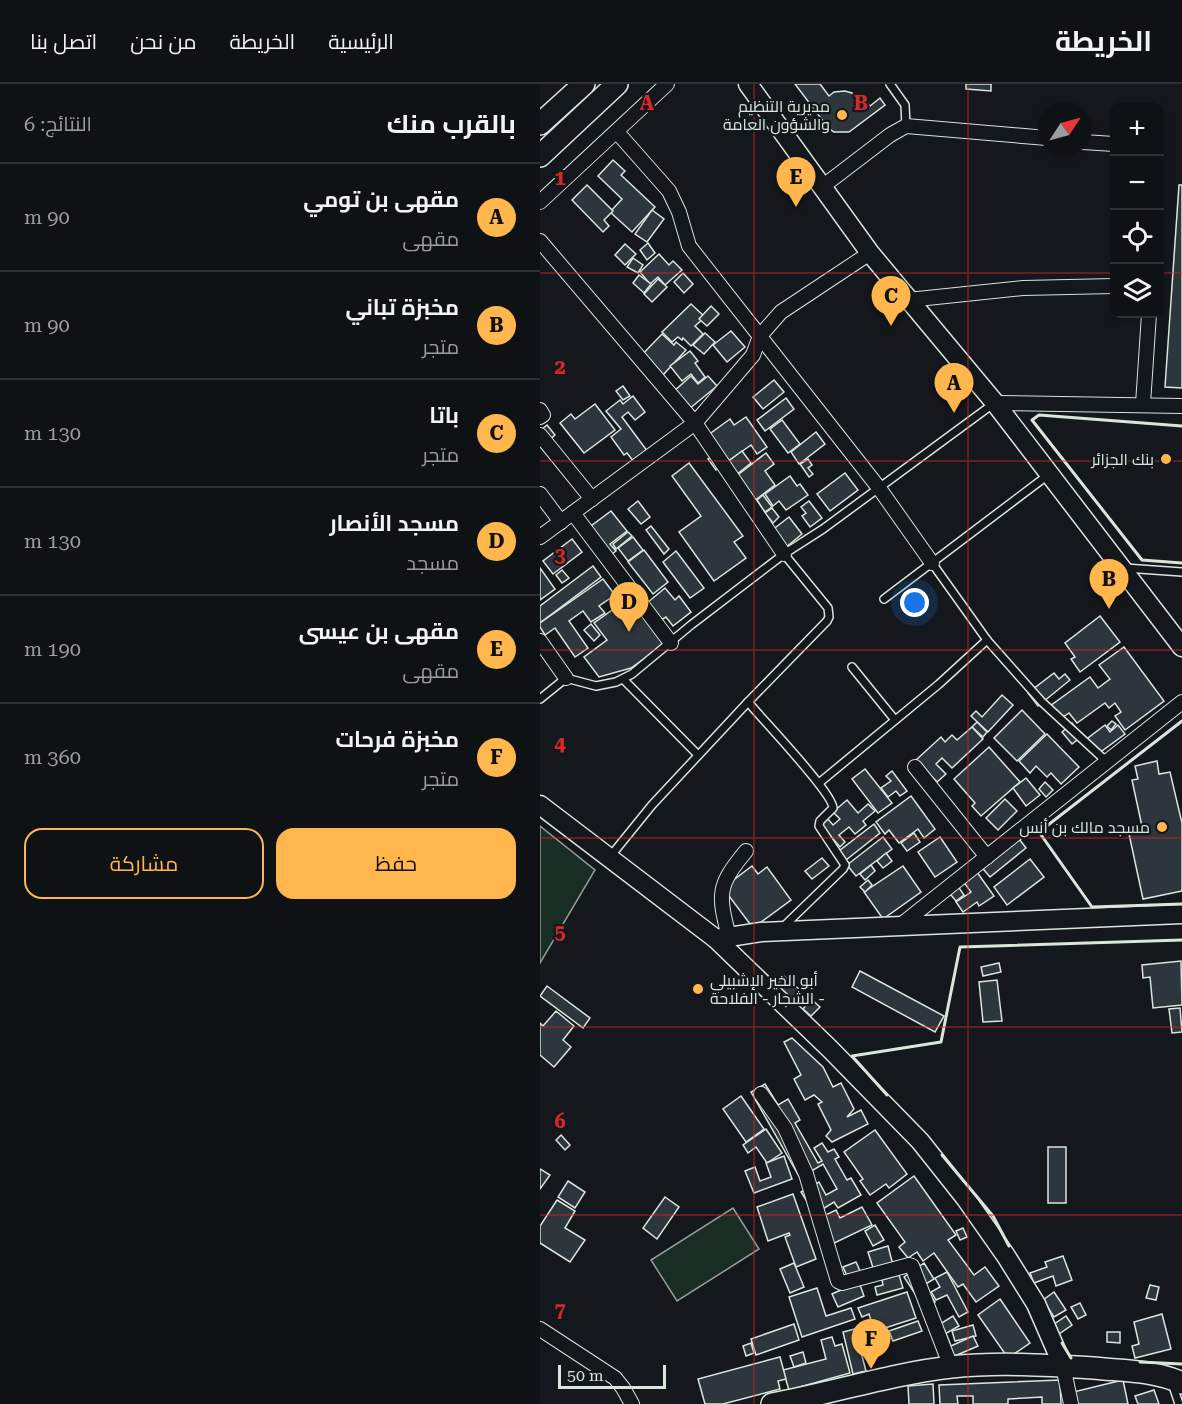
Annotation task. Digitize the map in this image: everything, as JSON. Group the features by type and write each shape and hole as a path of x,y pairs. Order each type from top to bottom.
{"main road":[{"path":"540,124 584,84"},
{"path":"540,156 617,84"},
{"path":"772,1404 798,1402 884,1379 951,1367 1063,1366 1141,1372 1176,1381"}],"street":[{"path":"540,202 667,84"},
{"path":"748,84 870,253 995,403 1179,639"},
{"path":"822,187 890,135 906,126 1038,137"},
{"path":"617,132 669,191 679,212 689,246 879,488 932,562"},
{"path":"1092,143 1110,144"},
{"path":"540,241 695,423 784,554"},
{"path":"540,537 695,423 753,355 760,336 781,312 870,253"},
{"path":"908,300 1023,288 1110,286"},
{"path":"1143,404 1149,318"},
{"path":"995,403 1182,406"},
{"path":"540,411 543,415 540,417"},
{"path":"540,435 592,500"},
{"path":"540,494 561,522"},
{"path":"573,513 671,643"},
{"path":"540,641 566,678"},
{"path":"897,928 1182,702"},
{"path":"915,767 987,856"},
{"path":"540,805 609,858 722,938 920,1141 966,1199 1036,1304 1063,1366 1071,1404"},
{"path":"722,938 721,894 731,869 746,851"},
{"path":"722,938 778,932 1182,914"},
{"path":"761,1094 784,1128 806,1174 838,1281 842,1283 912,1266 951,1367"},
{"path":"540,1329 615,1378 630,1397 632,1404"}],"lane":[{"path":"890,84 905,105 906,126"},
{"path":"540,699 566,678 596,686 623,679 784,554 823,529 995,403"},
{"path":"884,599 1050,474"},
{"path":"609,858 698,755 827,621 828,608 784,554"},
{"path":"932,562 987,640 1042,702 1107,762"},
{"path":"1122,568 1182,572"},
{"path":"819,783 939,684 987,640"},
{"path":"852,666 895,720"},
{"path":"623,679 698,755"},
{"path":"748,702 819,783 833,803 833,808 820,821 819,829 844,865 843,869 778,932"},
{"path":"1176,1381 1179,1404"}],"green space":[{"path":"540,826 595,870 540,963"},
{"path":"733,1208 759,1249 677,1301 651,1260"}],"building":[{"path":"795,84 820,84 829,96 834,92 852,93 858,100 862,96 870,106 880,98 885,105 849,132 834,132 829,129"},
{"path":"966,84 991,84 991,91 966,89"},
{"path":"613,160 625,171 621,175 655,207 632,232 610,212 622,199 598,176"},
{"path":"587,185 613,211 604,220 609,226 603,232 572,200"},
{"path":"1179,185 1182,185 1182,388 1165,387"},
{"path":"652,210 664,219 647,242 635,234"},
{"path":"648,243 655,253 647,260 640,250"},
{"path":"625,244 636,254 625,265 615,255"},
{"path":"659,254 669,265 673,261 682,270 665,285 658,277 650,284 640,272"},
{"path":"633,258 643,265 638,273 627,267"},
{"path":"683,273 693,284 684,293 674,282"},
{"path":"639,275 651,284 644,293 633,283"},
{"path":"658,279 667,287 652,302 644,294"},
{"path":"691,304 705,317 695,326 703,334 691,346 683,338 682,340 678,337 672,342 662,332"},
{"path":"711,306 719,314 707,326 699,319"},
{"path":"731,331 745,347 727,362 713,345"},
{"path":"705,333 715,342 704,354 693,345"},
{"path":"662,334 674,345 676,342 686,350 662,376 635,362"},
{"path":"690,351 698,361 695,363 705,377 698,383 691,374 682,381 670,366"},
{"path":"691,376 698,384 708,376 717,386 689,409 673,392"},
{"path":"774,380 784,392 763,409 753,397"},
{"path":"623,386 630,396 623,400 616,391"},
{"path":"633,396 645,412 635,420 628,412 622,417 648,452 634,462 627,453 624,455 611,437 621,429 606,411 620,400 623,404"},
{"path":"786,398 794,409 765,431 757,420"},
{"path":"595,404 615,430 584,453 560,423 571,414 575,419"},
{"path":"746,417 767,447 757,454 751,445 716,470 708,459 711,457 700,441 730,419 734,425"},
{"path":"782,420 800,444 788,453 770,429"},
{"path":"547,425 555,435 547,442 540,431"},
{"path":"816,432 825,444 799,464 791,452"},
{"path":"742,451 751,463 736,475 726,463"},
{"path":"766,453 774,464 765,471 775,485 749,505 730,481"},
{"path":"808,459 812,465 808,468 813,474 809,477 800,464"},
{"path":"689,463 743,536 734,542 746,558 714,581 679,532 701,516 672,476"},
{"path":"845,473 858,490 830,511 817,494"},
{"path":"790,476 808,495 786,510 779,501 773,506 765,494"},
{"path":"763,495 772,507 765,512 757,500"},
{"path":"638,501 650,517 641,524 628,509"},
{"path":"809,501 822,518 810,527 802,516 806,513 801,507"},
{"path":"772,508 779,517 773,523 765,513"},
{"path":"611,511 627,531 610,544 616,551 604,560 583,532"},
{"path":"789,517 802,534 785,548 771,531"},
{"path":"651,526 669,549 664,554 646,530"},
{"path":"628,532 632,536 616,549 613,544"},
{"path":"633,537 643,550 628,561 618,548"},
{"path":"572,539 582,552 553,574 543,561"},
{"path":"644,550 668,582 653,594 628,562"},
{"path":"676,551 704,588 690,598 663,562"},
{"path":"593,566 601,577 540,623 540,606"},
{"path":"540,568 555,589 540,600"},
{"path":"562,570 569,578 562,583 556,575"},
{"path":"603,579 615,595 599,606 605,613 591,622 583,611 569,621 588,648 575,657 555,628 545,635 540,623"},
{"path":"665,588 675,600 679,596 691,612 673,626 666,617 661,620 647,603"},
{"path":"632,596 666,643 631,668 599,677 584,657 607,640 594,623"},
{"path":"1100,616 1120,642 1080,672 1071,659 1075,657 1065,643"},
{"path":"591,624 600,635 594,641 584,630"},
{"path":"1124,647 1164,701 1125,730 1115,716 1121,712 1115,703 1109,708 1105,703 1077,723 1069,713 1060,719 1050,706 1090,677 1098,688 1110,679 1099,665"},
{"path":"1054,673 1059,679 1065,674 1070,680 1038,706 1028,693"},
{"path":"1002,695 1013,705 988,732 971,716 976,711 982,717"},
{"path":"1022,710 1045,734 1017,761 994,738"},
{"path":"1112,721 1116,724 1111,730 1107,726"},
{"path":"977,722 987,732 983,737 972,727"},
{"path":"1072,723 1082,736 1072,744 1062,732"},
{"path":"1105,725 1110,732 1118,725 1125,734 1095,756 1084,741"},
{"path":"972,727 983,739 952,768 942,758 936,764 946,774 937,782 916,760 941,737 945,742 952,735 957,740"},
{"path":"1047,734 1079,767 1061,784 1051,773 1047,777 1036,766 1030,773 1019,761"},
{"path":"989,747 1020,782 981,816 972,806 975,803 954,779"},
{"name":"مسجد مالك بن أنس","path":"1157,761 1159,774 1170,772 1182,823 1182,891 1143,899 1129,834 1143,831 1132,780 1138,779 1135,766"},
{"path":"865,769 892,803 878,813 852,779"},
{"path":"892,771 907,791 900,796 896,791 888,797 881,788 891,781 886,776"},
{"path":"1026,778 1040,795 1026,806 1013,788"},
{"path":"1045,782 1053,790 1046,797 1039,789"},
{"path":"911,796 935,829 924,838 918,829 899,843 889,830 885,834 876,822"},
{"path":"1005,799 1017,811 998,830 986,818"},
{"path":"847,800 858,813 868,804 875,811 863,821 866,825 855,834 849,827 839,835 845,842 840,847 821,825 828,819 833,825 840,819 833,812"},
{"path":"874,824 880,833 846,860 839,851"},
{"path":"914,833 920,842 907,851 901,843"},
{"path":"1016,835 1026,848 990,877 979,864"},
{"path":"883,837 892,849 856,876 847,865"},
{"path":"940,837 957,862 935,877 918,852"},
{"path":"886,853 892,861 883,868 877,861"},
{"path":"822,858 829,866 812,879 805,871"},
{"path":"1030,859 1044,877 1007,905 994,887"},
{"path":"871,865 875,871 865,880 860,874"},
{"path":"752,866 758,874 767,867 791,900 753,928 723,888"},
{"path":"903,866 921,892 883,919 864,892"},
{"path":"974,868 994,896 979,906 977,902 963,912 956,902 971,892 960,877"},
{"path":"868,880 872,885 865,892 860,887"},
{"path":"955,882 964,895 956,901 946,889"},
{"path":"1181,961 1182,1005 1153,1008 1150,977 1143,978 1142,965"},
{"path":"999,963 1001,972 983,976 981,967"},
{"path":"860,971 944,1016 935,1032 852,987"},
{"path":"784,976 800,990 791,1001 775,987"},
{"path":"997,980 1002,1021 983,1022 979,982"},
{"path":"547,986 590,1018 583,1028 540,996"},
{"path":"811,999 820,1007 811,1016 803,1009"},
{"path":"1180,1008 1182,1032 1172,1033 1169,1009"},
{"path":"556,1011 574,1026 563,1040 571,1047 554,1067 540,1055 540,1023 543,1026"},
{"path":"792,1038 823,1067 833,1087 841,1083 854,1109 847,1117 861,1110 868,1124 832,1142 826,1136 831,1130 818,1104 822,1102 814,1095 805,1100 794,1079 801,1075 784,1042"},
{"path":"765,1084 778,1105 788,1099 800,1120 795,1123 818,1163 822,1161 814,1148 822,1143 828,1152 834,1149 839,1157 835,1159 847,1180 851,1178 861,1195 838,1208 834,1202 818,1212 812,1201 808,1203 801,1192 819,1182 826,1195 837,1189 823,1164 800,1178 751,1092"},
{"path":"741,1096 764,1129 746,1142 723,1109"},
{"path":"766,1129 782,1153 767,1163 756,1147 748,1153 743,1145"},
{"path":"875,1130 907,1174 889,1188 886,1184 870,1195 860,1181 863,1179 844,1152"},
{"path":"561,1135 570,1145 565,1150 556,1140"},
{"path":"1048,1147 1066,1147 1066,1203 1048,1203"},
{"path":"784,1156 792,1179 754,1193 745,1171 755,1167 760,1181 771,1177 766,1163"},
{"path":"540,1169 550,1175 540,1189"},
{"path":"914,1176 956,1235 948,1240 974,1275 985,1267 999,1286 976,1302 963,1284 958,1287 934,1253 923,1261 917,1252 908,1258 899,1247 905,1242 877,1203"},
{"path":"568,1181 585,1192 575,1208 558,1197"},
{"path":"793,1194 816,1259 796,1267 785,1237 790,1235 789,1233 768,1241 757,1207"},
{"path":"665,1197 679,1207 657,1239 643,1228"},
{"path":"557,1200 575,1211 565,1228 585,1240 570,1262 540,1243 540,1226"},
{"path":"862,1207 872,1225 828,1246 815,1220 836,1210 840,1218"},
{"path":"875,1225 884,1240 873,1246 865,1231"},
{"path":"963,1228 967,1237 960,1240 956,1231"},
{"path":"888,1246 893,1265 874,1271 868,1252"},
{"path":"1063,1256 1072,1280 1056,1286 1053,1276 1034,1283 1030,1273 1047,1267 1045,1262"},
{"path":"856,1262 861,1273 848,1278 843,1267"},
{"path":"794,1263 804,1287 790,1293 780,1269"},
{"path":"924,1263 934,1279 924,1285 935,1302 925,1309 904,1277"},
{"path":"947,1272 968,1312 959,1317 947,1295 936,1300 931,1292 940,1287 935,1278"},
{"path":"899,1275 903,1288 877,1295 875,1287 883,1285 882,1280"},
{"path":"859,1282 864,1296 838,1307 832,1294"},
{"path":"1150,1285 1159,1287 1156,1300 1146,1298"},
{"path":"817,1288 826,1316 851,1308 855,1319 802,1337 789,1297"},
{"path":"907,1292 916,1318 885,1328 888,1337 877,1340 869,1314 862,1317 858,1308"},
{"path":"1054,1292 1066,1310 1054,1317 1043,1300"},
{"path":"1000,1299 1030,1343 1008,1358 978,1315"},
{"path":"1080,1303 1086,1315 1078,1319 1071,1307"},
{"path":"1162,1314 1171,1349 1135,1358 1132,1346 1139,1344 1134,1322"},
{"path":"953,1316 959,1326 945,1334 940,1324"},
{"path":"1066,1316 1072,1325 1056,1336 1050,1327"},
{"path":"918,1321 922,1331 893,1341 889,1331"},
{"path":"794,1324 799,1340 756,1355 751,1339"},
{"path":"973,1325 976,1336 955,1341 952,1331"},
{"path":"855,1329 866,1371 853,1374 843,1332"},
{"path":"945,1331 951,1346 973,1336 978,1346 943,1361 933,1337"},
{"path":"1107,1332 1120,1332 1120,1343 1107,1342"},
{"path":"832,1337 835,1346 842,1344 850,1373 789,1390 783,1370 826,1359 821,1340"},
{"path":"751,1343 754,1353 746,1356 743,1346"},
{"path":"803,1352 806,1363 794,1367 790,1356"},
{"path":"780,1357 786,1379 778,1381 780,1389 723,1404 705,1404 698,1379"},
{"path":"1060,1380 1061,1404 1042,1404 1042,1397 1008,1399 1008,1404 973,1404 973,1396 957,1396 958,1404 940,1404 939,1385"},
{"path":"1123,1380 1128,1404 1067,1404 1065,1394"},
{"path":"933,1384 934,1404 909,1404 908,1386"},
{"path":"1154,1390 1159,1404 1138,1404 1135,1396"}],"wall":[{"path":"1182,426 1039,415 1032,420 1142,560 1182,563"},
{"path":"1182,721 1039,832 1092,907 1182,904"},
{"path":"887,1095 852,1056 941,1042 960,947 1182,940"},
{"path":"942,1155 993,1216 1009,1246"},
{"path":"1062,1343 1071,1358"},
{"path":"1140,1362 1182,1364"}],"place":[{"name":"مديرية التنظيم والشؤون العامة","path":"842,115"},
{"name":"مقهى بن عيسى","path":"796,207"},
{"name":"باتا","path":"891,326"},
{"name":"مقهى بن تومي","path":"954,413"},
{"name":"بنك الجزائر","path":"1166,459"},
{"name":"مخبزة تباني","path":"1109,609"},
{"name":"مسجد الأنصار","path":"629,632"},
{"name":"مسجد مالك بن أنس","path":"1162,827"},
{"name":"أبو الخير الإشبيلي الشجار - الفلاحة -","path":"698,989"},
{"name":"مخبزة فرحات","path":"871,1369"}]}
